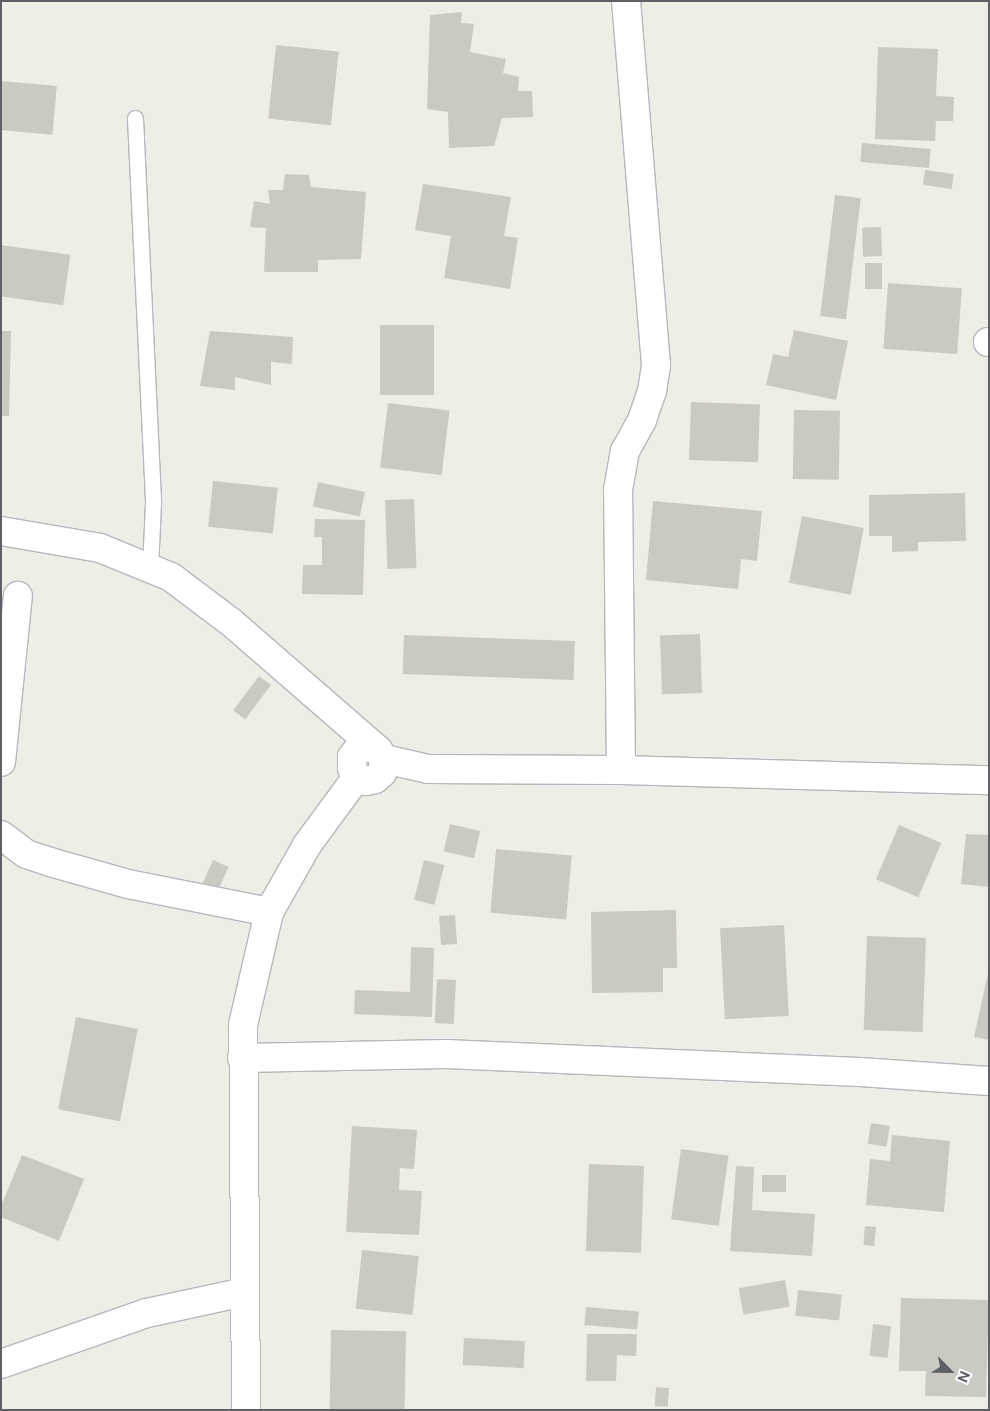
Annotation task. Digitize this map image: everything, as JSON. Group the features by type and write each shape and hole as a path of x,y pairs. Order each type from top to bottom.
{"street":[{"path":"621,770 618,490 625,451 642,420 652,391 656,365 626,1"},
{"path":"1,531 100,548 171,577 232,623 321,702 371,763 428,769 621,770 989,780"},
{"path":"1,762 18,596"},
{"path":"246,1410 243,1025 269,912 307,845 371,763"},
{"path":"1,835 26,854 50,862 128,884 269,912"},
{"path":"242,1058 446,1054 860,1072 989,1081"},
{"path":"1,1364 147,1313 244,1292"}],"lane":[{"path":"135,118 153,503 150,568"}],"building":[{"path":"462,12 461,23 474,24 470,52 506,59 503,73 519,77 518,91 532,91 533,117 502,118 494,146 449,148 448,112 427,109 430,15"},
{"path":"276,45 339,52 331,125 268,119"},
{"path":"878,47 938,49 936,96 954,97 953,121 936,121 935,141 875,139"},
{"path":"1,81 57,86 53,135 1,130"},
{"path":"862,143 931,149 929,168 860,162"},
{"path":"925,170 954,174 952,189 923,185"},
{"path":"285,174 309,175 311,187 366,192 361,259 318,260 318,272 264,272 266,228 250,227 254,201 270,204 268,190 283,190"},
{"path":"423,184 511,197 504,236 518,238 510,289 444,278 451,236 415,230"},
{"path":"835,195 861,198 846,319 820,316"},
{"path":"881,227 882,256 863,257 862,228"},
{"path":"1,245 70,255 63,305 1,297"},
{"path":"865,263 882,263 882,289 865,289"},
{"path":"888,283 962,288 957,354 883,349"},
{"path":"380,325 434,325 434,395 380,395"},
{"path":"794,330 848,341 836,400 766,385 773,354 788,357"},
{"path":"1,331 11,331 9,416 1,416"},
{"path":"210,331 293,337 292,364 271,362 271,385 235,377 235,390 200,386"},
{"path":"691,402 760,404 758,462 689,460"},
{"path":"388,403 450,411 442,475 380,468"},
{"path":"794,410 840,411 839,480 793,479"},
{"path":"213,481 278,488 273,534 208,527"},
{"path":"318,482 365,492 360,516 313,506"},
{"path":"965,493 966,541 918,542 918,551 892,552 892,536 869,536 869,495"},
{"path":"414,499 416,568 387,569 385,500"},
{"path":"653,501 762,511 757,561 741,559 738,589 646,580"},
{"path":"802,516 864,528 851,595 789,583"},
{"path":"315,519 365,520 363,595 302,594 303,565 322,565 322,537 314,537"},
{"path":"700,634 702,693 662,694 660,635"},
{"path":"404,635 575,641 574,680 403,674"},
{"path":"259,676 271,685 245,719 233,710"},
{"path":"450,824 480,831 474,858 444,851"},
{"path":"899,825 941,843 918,897 876,879"},
{"path":"966,834 989,835 989,887 961,884"},
{"path":"496,849 572,856 566,919 490,913"},
{"path":"213,860 229,867 217,893 201,886"},
{"path":"424,860 444,865 434,905 414,900"},
{"path":"676,910 677,968 663,968 663,992 592,993 591,912"},
{"path":"455,915 457,944 441,945 439,916"},
{"path":"784,925 789,1016 725,1019 720,928"},
{"path":"867,936 926,938 923,1032 864,1030"},
{"path":"411,947 434,948 432,1017 354,1014 355,990 410,992"},
{"path":"989,973 989,1040 974,1037"},
{"path":"437,979 456,980 454,1024 435,1023"},
{"path":"76,1017 138,1029 120,1121 58,1109"},
{"path":"871,1123 890,1126 886,1147 868,1144"},
{"path":"352,1126 417,1130 414,1169 400,1168 399,1190 422,1191 419,1235 346,1232"},
{"path":"892,1135 950,1141 944,1212 866,1205 870,1159 890,1161"},
{"path":"681,1149 729,1156 719,1226 671,1219"},
{"path":"22,1155 84,1179 59,1241 1,1217 1,1206"},
{"path":"589,1164 644,1166 641,1253 586,1251"},
{"path":"736,1166 754,1167 752,1210 815,1214 812,1256 730,1251"},
{"path":"762,1175 786,1175 786,1192 762,1192"},
{"path":"865,1226 876,1227 874,1246 863,1245"},
{"path":"362,1250 419,1256 413,1315 356,1309"},
{"path":"785,1280 790,1307 743,1315 739,1288"},
{"path":"798,1290 842,1295 839,1320 795,1316"},
{"path":"901,1298 989,1300 986,1397 925,1396 926,1371 899,1371"},
{"path":"586,1307 639,1312 637,1330 584,1325"},
{"path":"873,1324 891,1326 888,1358 870,1356"},
{"path":"331,1330 406,1331 405,1410 330,1410"},
{"path":"587,1334 637,1334 636,1356 617,1355 616,1381 586,1381"},
{"path":"464,1338 525,1341 524,1368 463,1365"},
{"path":"656,1387 669,1388 668,1407 655,1406"}]}
